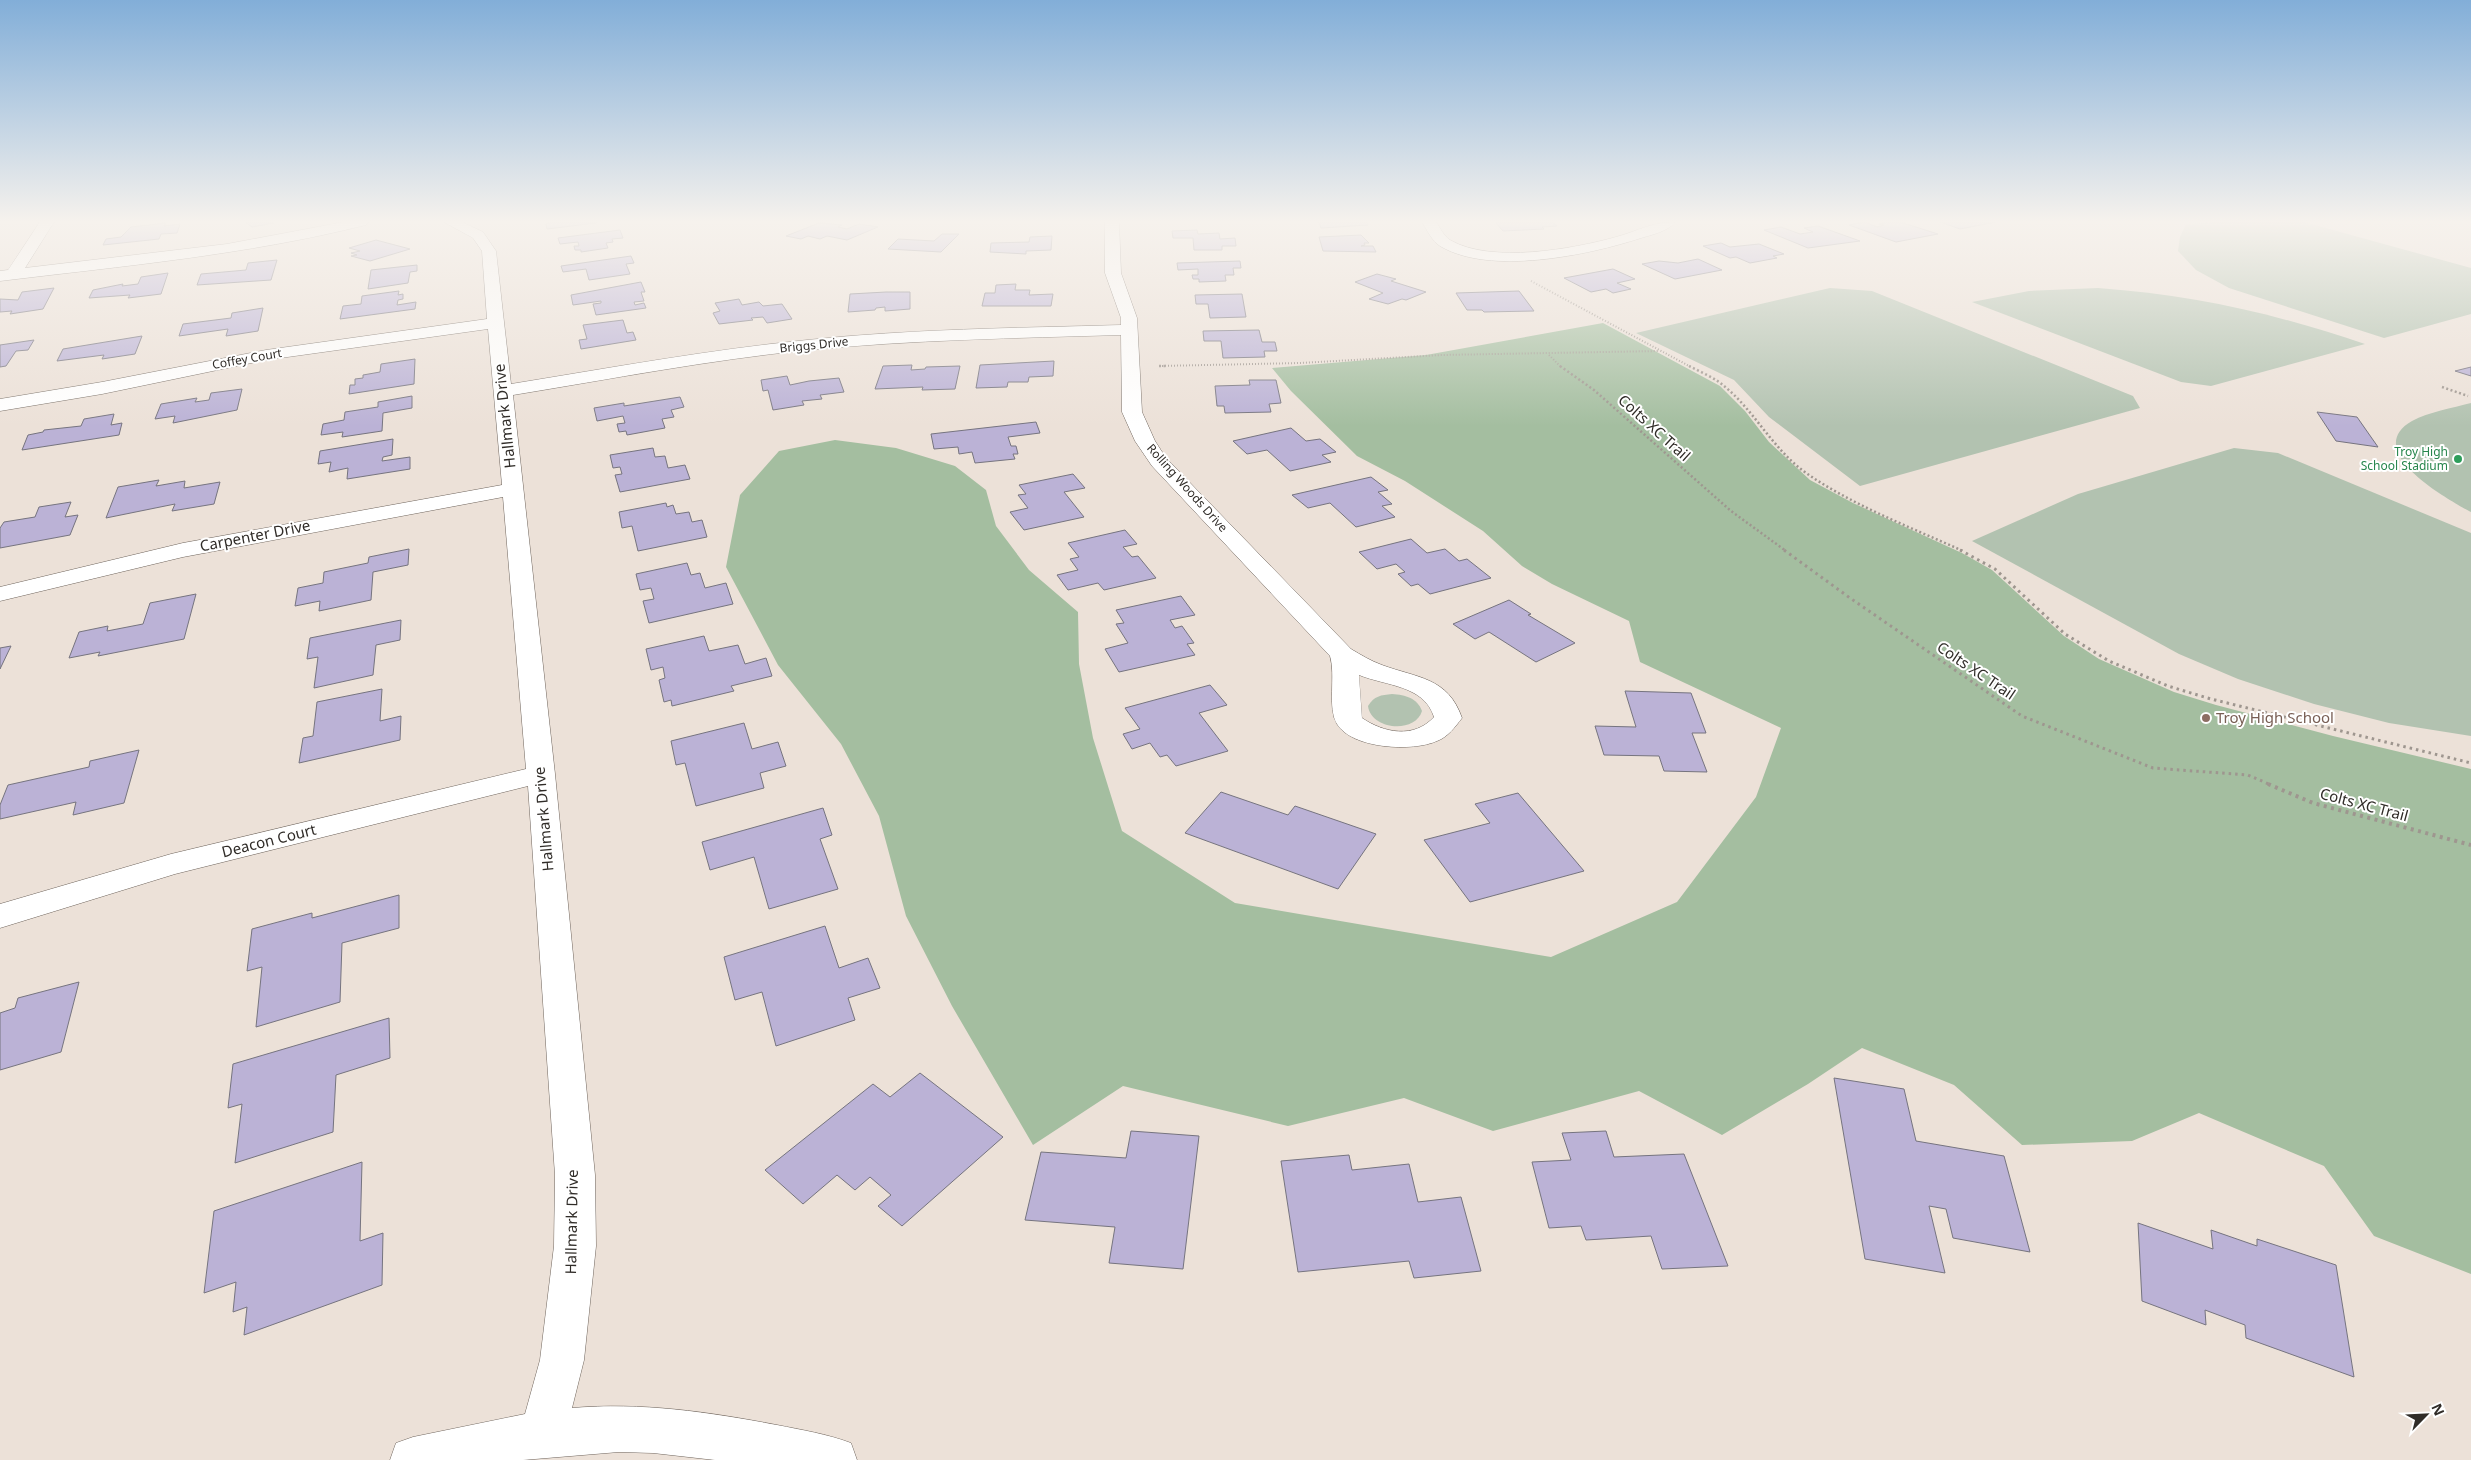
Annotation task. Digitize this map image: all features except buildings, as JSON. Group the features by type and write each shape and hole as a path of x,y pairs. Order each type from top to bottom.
{"street":[{"name":"Hallmark Drive","path":"492,290 541,774 575,1175 575,1246 562,1360 542,1434"},
{"name":"Rolling Woods Drive","path":"1120,290 1126,307 1129,330 1132,412 1145,441 1160,462 1342,654 1372,671 1431,691 1440,698 1446,708 1448,718 1444,724 1426,736 1411,740 1382,738 1358,729 1349,722 1345,709 1347,666 1342,654"},
{"name":"Coffey Court","path":"0,405 102,388 266,355 495,323"},
{"name":"Briggs Drive","path":"502,391 733,354 808,345 927,336 1129,330"},
{"name":"Carpenter Drive","path":"0,594 183,550 512,489"},
{"name":"Deacon Court","path":"0,916 171,865 541,774"},
{"path":"413,1460 463,1447 542,1434 616,1429 688,1433 834,1460"}],"path":[{"path":"1549,290 1719,382 1750,413 1771,441 1805,472 1847,497 1995,568 2065,634 2109,661 2168,686 2211,699 2471,763"},
{"path":"1153,366 1300,363 1441,355 1549,355 1661,351"},
{"name":"Colts XC Trail","path":"1549,355 1563,369 1594,390 1731,511 1850,598 2022,716 2153,768 2248,775 2313,803 2471,845"},
{"path":"2442,387 2468,396"}],"green space":[{"path":"1821,290 1872,291 2133,396 2140,408 1860,486 1769,417 1734,380 1636,333"},
{"path":"2123,290 2167,295 2233,307 2298,323 2365,344 2211,386 2181,382 1972,302 2029,291"},
{"path":"2236,290 2471,290 2471,314 2384,338"},
{"path":"1603,323 1720,386 1745,411 1769,442 1810,480 1853,503 1962,553 1992,570 2064,636 2099,659 2174,692 2216,705 2333,736 2471,769 2471,1274 2374,1236 2324,1166 2199,1113 2132,1141 2022,1145 1954,1085 1862,1048 1808,1084 1722,1135 1639,1091 1493,1131 1404,1098 1288,1126 1123,1086 1033,1145 952,1006 906,916 879,816 841,744 778,665 726,567 740,495 779,451 835,440 896,448 955,466 986,490 996,526 1029,570 1078,612 1079,664 1093,738 1122,831 1235,903 1551,957 1677,902 1756,797 1781,728 1640,662 1629,621 1552,584 1522,566 1483,531 1405,481 1357,456 1291,391 1272,368 1426,355"},
{"path":"2471,403 2471,512 2445,497 2414,473 2402,460 2396,446 2399,433 2412,421 2433,413"},
{"path":"2234,448 2278,453 2471,533 2471,736 2389,723 2314,704 2238,679 2179,654 1972,541 2078,494"},
{"path":"1392,694 1406,696 1414,700 1422,711 1418,718 1403,726 1385,724 1377,720 1371,714 1368,706 1378,697"}],"place":[{"name":"Troy High School Stadium","path":"2458,459"},
{"name":"Troy High School","path":"2206,718"}]}
